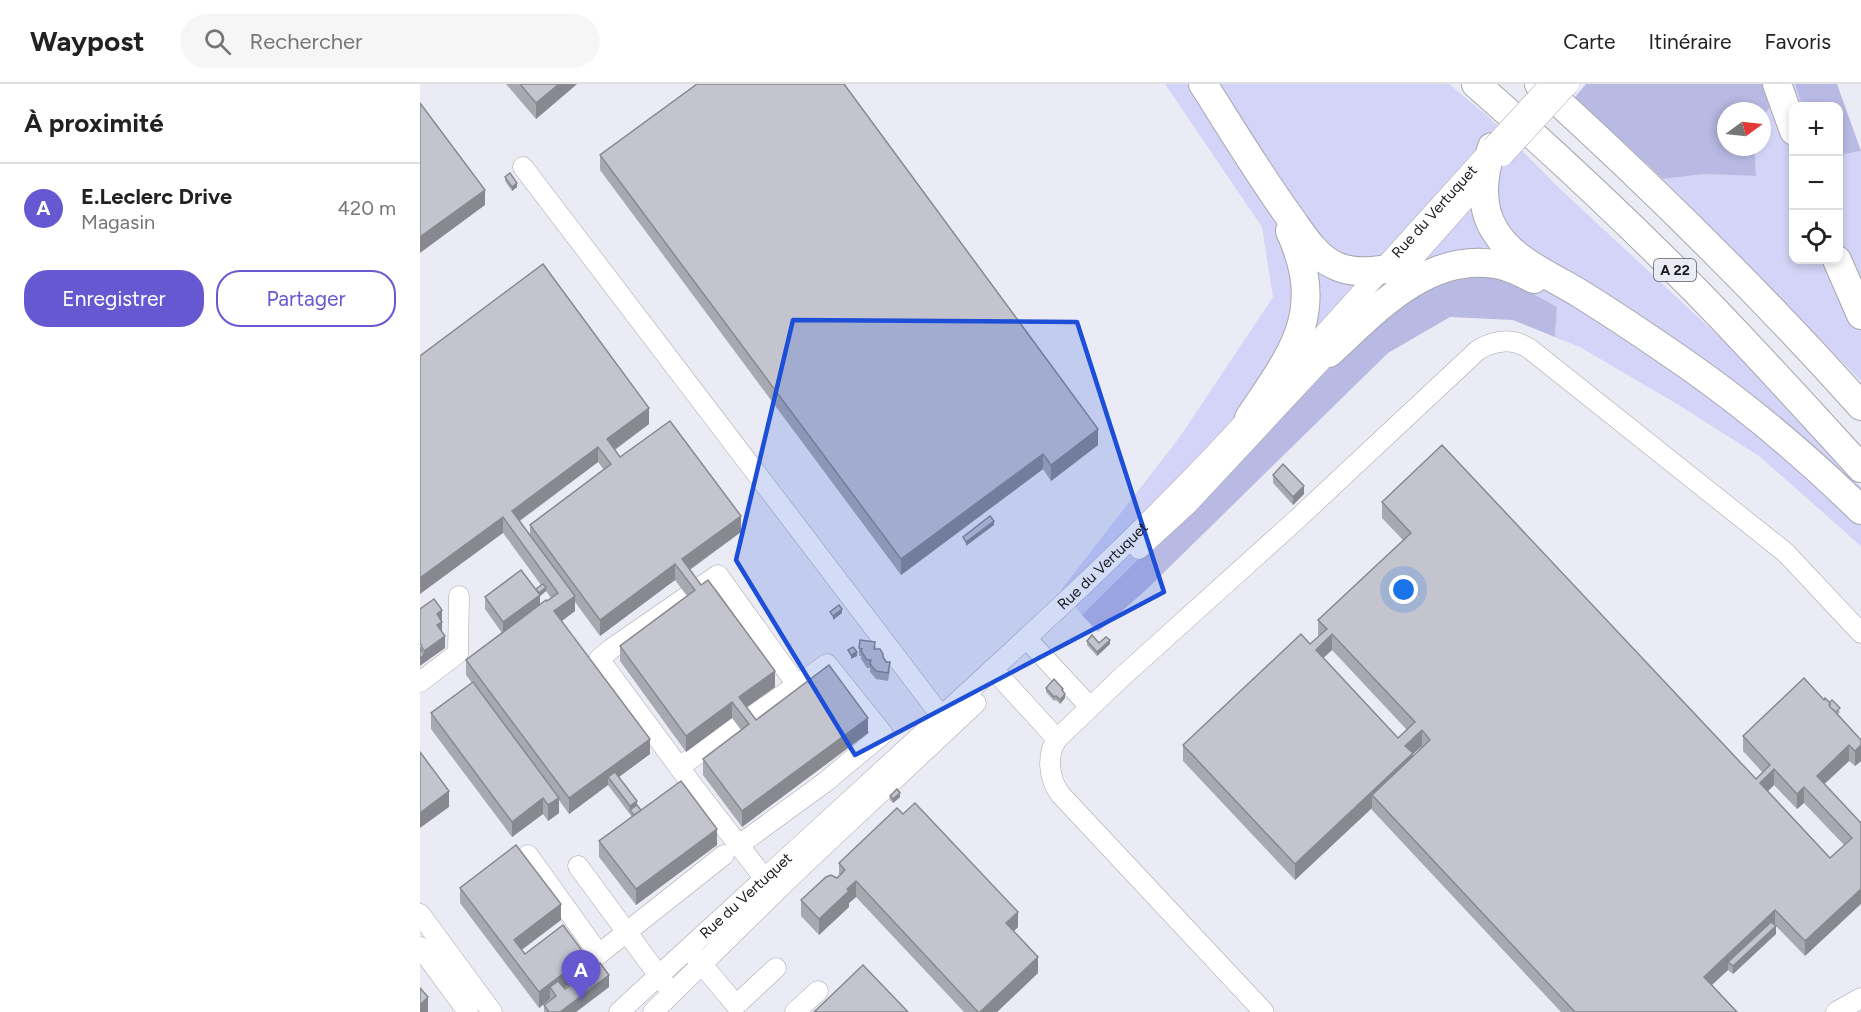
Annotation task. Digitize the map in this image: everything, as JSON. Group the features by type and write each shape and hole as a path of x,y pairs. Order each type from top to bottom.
{"highway":[{"path":"1203,84 1271,192 1308,242 1326,261 1353,271 1396,266"},
{"name":"A 22","path":"1476,84 1588,185 1687,282 1771,369 1861,468"},
{"name":"A 22","path":"1539,84 1702,239 1861,406"},
{"path":"1779,84 1789,117"},
{"path":"1498,152 1484,178 1487,214 1501,240 1531,264 1600,306 1731,397 1806,459 1861,510"},
{"path":"1249,418 1289,356 1300,330 1306,307 1306,283 1301,259 1271,192"},
{"path":"1329,353 1401,289 1438,271 1465,265 1485,263 1506,267 1622,322"},
{"path":"1839,264 1861,315"}],"street":[{"name":"Rue du Vertuquet","path":"652,1012 702,965 771,886 1030,643 1186,505 1329,353 1396,266 1498,152 1550,84"},
{"name":"Rue du Vertuquet","path":"1498,152 1569,84"},
{"path":"523,167 946,722"},
{"name":"Rue du Vertuquet","path":"1030,643 1484,178"},
{"path":"1264,1012 1060,794 1053,781 1051,749 1057,739 1090,707 1295,521 1472,354 1484,346 1498,342 1512,342 1530,349 1781,548 1861,633"},
{"path":"771,886 731,850 679,767 599,659 718,575 797,685"},
{"path":"420,682 458,653 459,596"},
{"path":"1030,643 1090,707"},
{"path":"528,855 599,954 731,850 824,783 883,735 828,664 679,767"},
{"path":"997,674 1057,739"},
{"path":"578,866 673,993"},
{"name":"Rue du Vertuquet","path":"619,1012 688,949 771,886"},
{"path":"420,914 492,1012"},
{"path":"420,947 465,1011"},
{"path":"688,949 740,1009 776,968"},
{"path":"795,1012 818,991"},
{"path":"1836,1012 1861,998"}],"highlighted area":[{"path":"793,320 1077,322 1164,592 855,755 736,560"}],"shaded area":[{"path":"1165,84 1449,84 1490,118 1558,187 1742,358 1861,487 1861,546 1759,456 1580,347 1555,337 1557,307 1505,278 1285,412 1082,615 1061,590 1179,438 1273,297 1262,227"},
{"path":"1586,84 1767,84 1772,105 1771,106 1771,102 1717,102 1717,156 1755,156 1756,176 1704,174 1663,179 1575,97"},
{"path":"1767,84 1795,84 1801,102 1789,102 1789,264 1843,264 1843,154 1861,151 1861,381 1663,179 1704,174 1756,176 1755,156 1771,156 1772,105"},
{"path":"1795,84 1837,84 1861,151 1843,154 1843,102 1801,102"},
{"path":"1470,275 1505,278 1557,307 1555,337 1513,320 1450,317 1388,353 1146,590 1098,632 1082,615 1361,337 1426,288"}],"building":[{"path":"520,84 559,84 536,103"},
{"path":"697,84 844,84 1098,429 1051,465 1043,454 901,559 600,155"},
{"path":"420,103 485,190 420,237"},
{"path":"510,173 517,183 512,187 505,177"},
{"path":"543,264 649,408 607,439 620,457 670,421 741,516 682,559 701,585 708,580 775,671 739,697 756,720 829,665 868,718 742,811 703,759 749,724 732,702 686,736 620,646 695,590 675,564 600,620 530,525 611,464 598,447 512,511 575,596 554,611 650,739 569,798 466,660 558,593 503,517 420,578 420,356"},
{"path":"1442,445 1756,779 1770,765 1743,736 1804,678 1824,700 1825,698 1830,703 1829,705 1861,740 1861,745 1855,751 1849,745 1817,776 1861,823 1861,889 1805,941 1775,910 1704,977 1737,1012 1575,1012 1372,795 1430,740 1422,730 1405,746 1413,753 1295,864 1183,745 1301,634 1310,644 1327,629 1318,620 1411,533 1382,502","holes":["1332,634 1415,722 1398,738 1316,650","1774,769 1797,794 1804,787 1852,838 1830,858 1760,783"]},
{"path":"1283,464 1304,486 1293,497 1273,475"},
{"path":"990,516 994,521 966,542 963,537"},
{"path":"521,570 540,595 503,622 485,597"},
{"path":"543,584 546,587 539,593 536,589"},
{"path":"434,599 442,610 437,614 442,622 437,625 445,636 424,651 420,643 420,609"},
{"path":"839,605 842,609 833,616 830,612"},
{"path":"1092,635 1099,643 1106,637 1110,640 1097,652 1087,641"},
{"path":"860,640 875,642 874,649 880,649 886,662 890,662 888,673 876,671 870,664 871,660 867,660 862,649 859,648"},
{"path":"853,647 857,652 851,655 848,650"},
{"path":"1054,679 1065,694 1060,700 1046,688"},
{"path":"473,682 559,798 548,805 543,798 512,822 431,713"},
{"path":"1832,700 1840,708 1836,712 1830,707"},
{"path":"420,752 449,791 420,813"},
{"path":"615,772 637,801 630,806 608,777"},
{"path":"681,781 717,829 636,889 599,841"},
{"path":"897,789 900,793 893,799 890,796"},
{"path":"915,803 1018,912 1006,923 1038,957 980,1012 856,881 847,889 849,891 819,919 801,900 826,877 831,875 837,878 845,870 839,863 897,808 903,814"},
{"path":"637,805 641,810 634,815 630,810"},
{"path":"516,845 561,904 514,940 525,954 563,925 586,956 539,992 460,888"},
{"path":"1771,922 1776,926 1733,966 1728,962"},
{"path":"600,963 609,975 560,1012 549,1012 544,1005 556,996 550,987 558,981 565,989"},
{"path":"863,965 908,1012 814,1012"},
{"path":"420,988 428,997 420,1005"}],"place":[{"name":"E.Leclerc Drive","path":"581,1000"}]}
